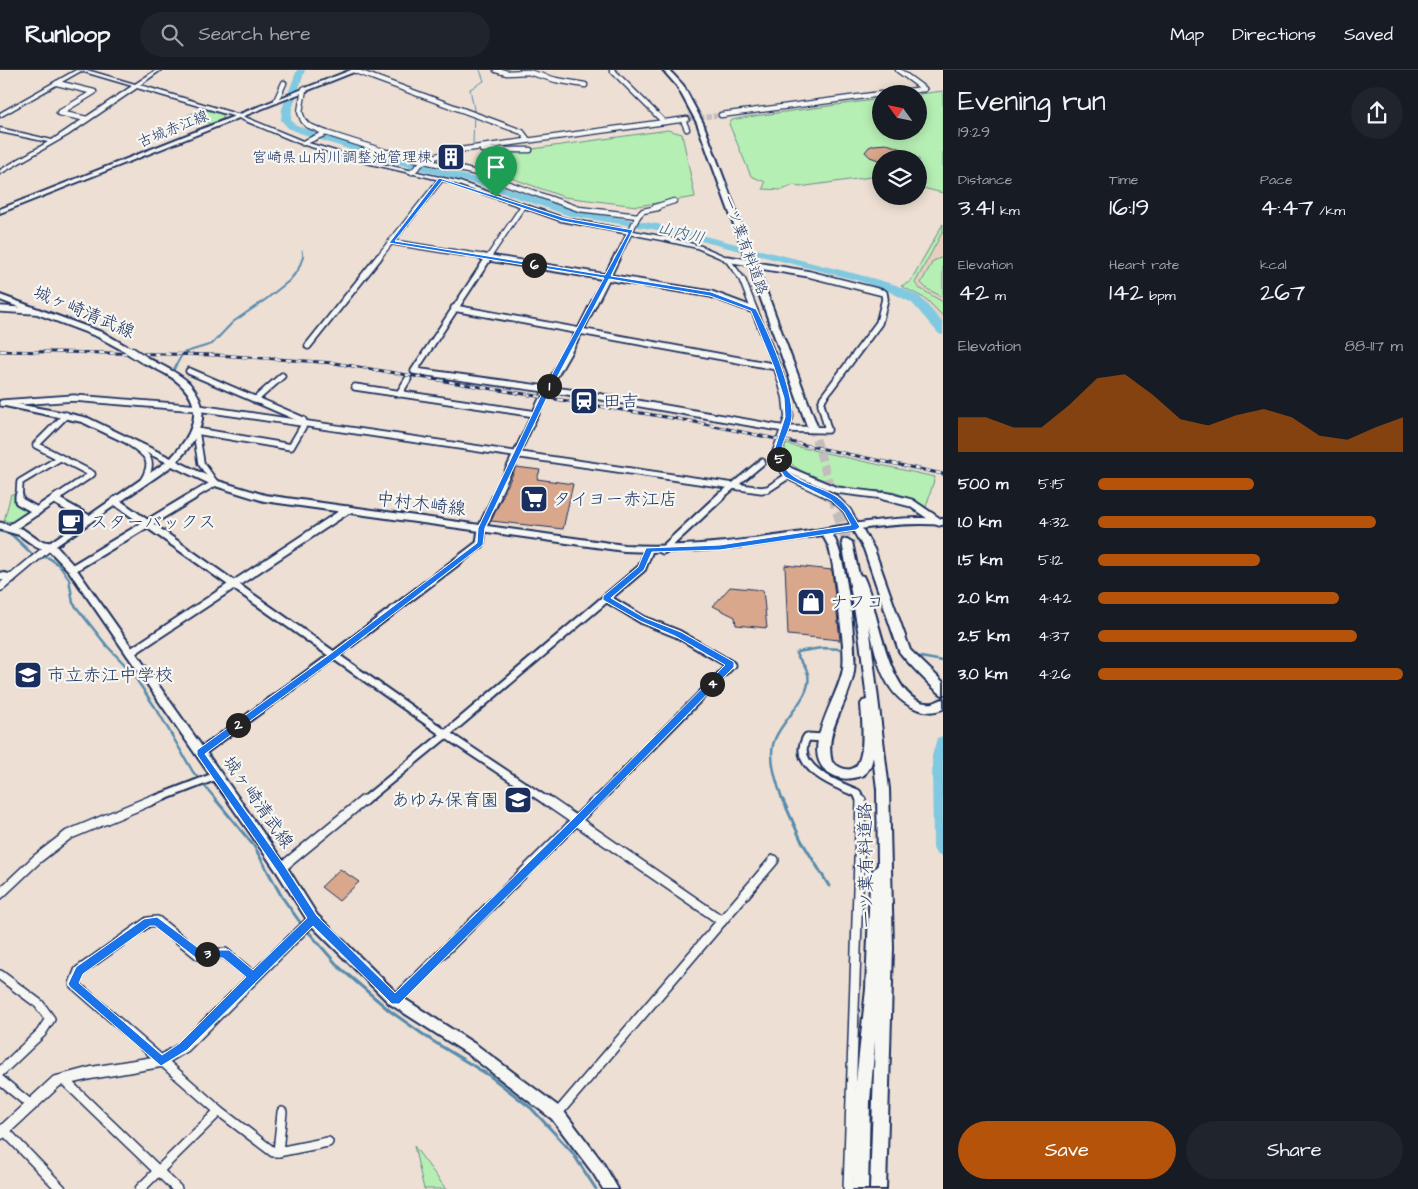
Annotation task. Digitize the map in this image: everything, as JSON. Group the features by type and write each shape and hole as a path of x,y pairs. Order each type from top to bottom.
{"main road":[{"name":"古城赤江線","path":"0,211 355,70"},
{"name":"一ツ葉有料道路","path":"666,70 680,85 700,123 744,240 748,261 812,426"},
{"name":"城ヶ崎清武線","path":"0,297 101,336 128,350 186,385 194,396 198,408"},
{"name":"中村木崎線","path":"1,403 66,414 85,420 215,483 264,498 649,550 720,548 890,522 941,522"},
{"path":"46,549 172,462 188,446 196,431 200,419 198,408"},
{"path":"856,527 869,549 905,651 914,662 936,681 943,691"},
{"path":"826,532 836,553 840,573 848,646 848,673 845,686 824,738 824,758 832,770 846,775 861,772 865,766 868,751 866,641"},
{"name":"一ツ葉有料道路","path":"878,1189 886,948 883,790 866,641 846,542 867,600 886,670 892,682 905,698 912,703 930,708 943,704"},
{"name":"城ヶ崎清武線","path":"46,549 72,569 200,753 212,777 281,868 311,921 395,1000 473,1050 557,1114 598,1168 611,1189"},
{"path":"860,1189 862,1101 873,988 877,884 884,848"}],"street":[{"path":"0,115 81,70 238,116 303,142 364,161 414,171 570,222 632,230 699,247 727,259 748,261"},
{"path":"0,172 53,142 159,70"},
{"path":"355,70 522,132 528,140"},
{"path":"496,70 507,73 528,72 585,85"},
{"path":"612,70 664,122"},
{"path":"898,70 919,85"},
{"path":"56,83 94,92 59,113 87,119"},
{"path":"278,100 284,83"},
{"path":"303,90 300,112 303,120 312,128 386,152 481,174 579,210 638,218"},
{"path":"721,114 872,95"},
{"path":"414,171 424,161 437,154 452,151 685,119 687,129"},
{"path":"0,130 53,142"},
{"path":"303,142 326,133"},
{"path":"437,154 479,150 530,150"},
{"path":"308,346 441,179"},
{"path":"200,753 333,656 480,544 482,528 547,389 580,331 638,218 643,211 674,201"},
{"path":"523,206 414,371 547,389 718,416 785,429 828,430 821,404 823,398 879,323 885,299 884,293 878,290 761,266"},
{"path":"643,211 658,208"},
{"path":"391,242 711,294 754,310"},
{"path":"727,259 742,279 777,367 787,398 788,417 777,451 780,464 788,476 834,498 847,511 856,527"},
{"path":"454,308 777,367"},
{"path":"0,310 35,311"},
{"path":"189,372 313,424"},
{"path":"255,400 282,376"},
{"path":"398,394 408,379"},
{"path":"355,387 536,414"},
{"path":"1,403 74,398 198,408 768,489 788,476"},
{"path":"11,528 92,474 36,445 66,414"},
{"path":"72,569 215,483 207,474 198,457 200,442 196,431 291,447 305,423"},
{"path":"128,440 146,454 149,463 147,476 139,486"},
{"path":"37,511 20,501 20,482 60,458"},
{"path":"663,550 733,485 762,462"},
{"path":"780,464 790,471 836,490 892,496 910,503 941,522"},
{"path":"54,500 89,519"},
{"path":"115,502 333,656 722,921"},
{"path":"130,653 347,510"},
{"path":"0,526 21,532 46,549 0,588"},
{"path":"281,868 446,734 642,568 649,550"},
{"path":"0,576 12,578"},
{"path":"395,1000 577,821 731,665 678,634 643,620 606,598"},
{"path":"824,738 807,737 802,742 801,748 807,762 835,785 858,793 861,801 848,1189"},
{"path":"0,894 37,859 68,835 101,820 212,777"},
{"path":"557,1114 774,860"},
{"path":"254,977 225,953 199,955 157,921 148,922 79,971 74,984 219,1111 272,1152 328,1142"},
{"path":"61,1189 2,1132 57,1081 161,1061 184,1047 311,921"},
{"path":"0,974 39,1004 50,1019 41,1033 0,1072"},
{"path":"0,1080 31,1105"},
{"path":"64,1080 177,1189"},
{"path":"140,1189 219,1111"},
{"path":"278,1152 282,1112"}],"shaded area":[{"path":"943,222 943,322 917,293 916,269"}],"green space":[{"path":"943,91 943,193 927,189 927,150 872,150 872,177 799,187 794,185 782,190 763,189 765,182 751,176 729,124 732,120 747,117 872,100 872,140 928,140 928,93"},
{"path":"203,109 223,115 223,119 210,124 188,115"},
{"path":"668,130 682,134 695,197 637,206 564,197 478,166 486,161 481,155"},
{"path":"943,224 943,231 915,283 919,288 943,302 943,316 926,299 901,286 910,282"},
{"path":"943,257 943,297 927,289 921,283 933,261"},
{"path":"785,444 935,477 926,507 896,493 861,491 803,472 788,459"},
{"path":"11,494 15,494 16,503 28,511 14,522 4,521"},
{"path":"414,1146 446,1189 424,1189"}],"building":[{"path":"887,144 905,150 872,150 872,158 865,152 874,145"},
{"name":"タイヨー赤江店","path":"516,467 540,470 537,479 573,484 563,529 491,521"},
{"name":"ナフコ","path":"785,565 832,570 840,640 788,635"},
{"path":"730,587 763,590 767,628 736,625 735,617 713,606"},
{"path":"340,869 359,882 339,901 321,887"}],"waterway":[{"name":"山内川","path":"301,70 287,109 286,120 291,126 303,131 382,157 483,183 574,214 657,227 864,279 892,288 916,300 943,331"},
{"path":"473,147 474,109 470,89 484,81 480,70"},
{"path":"542,141 664,125"},
{"path":"302,250 303,257"},
{"path":"174,369 183,353 212,344 233,322 289,281 298,270 303,257"},
{"path":"0,531 12,535 32,554 49,558 59,565 69,579 73,603 107,646 130,670 159,713 193,772 218,802"},
{"path":"783,802 775,774 772,752 776,736 800,701 808,683 807,671 796,654 797,652 821,648 843,649"},
{"path":"915,656 943,661"},
{"name":"山内川","path":"943,743 941,756 943,848"},
{"path":"216,800 254,846 282,897 302,925"},
{"path":"783,800 801,840 829,886"},
{"path":"306,929 339,967 390,1011 431,1040 490,1076 531,1108 572,1152 596,1189"}],"tunnel":[{"path":"687,119 721,115"},
{"path":"812,426 833,497"},
{"path":"833,496 847,542"}],"railway":[{"path":"0,351 217,355 334,363 690,421 943,474"}],"place":[{"name":"宮崎県山内川調整池管理棟","path":"451,157"},
{"name":"田吉","path":"584,401"},
{"name":"タイヨー赤江店","path":"534,499"},
{"name":"スターバックス","path":"71,522"},
{"name":"ナフコ","path":"811,602"},
{"name":"市立赤江中学校","path":"28,675"},
{"name":"あゆみ保育園","path":"518,800"}],"route":[{"path":"496,197 455,182 441,179 391,242 488,257 607,277 711,294 754,310 777,367 787,398 788,417 777,451 780,464 788,476 834,498 847,511 856,527 720,548 649,550 642,568 606,598 643,620 678,634 731,665 577,821 395,1000 313,919 310,923 254,977 225,953 199,955 157,921 148,922 79,971 74,984 161,1061 184,1047 222,1010 254,977 313,919 281,868 200,753 333,656 480,544 482,528 547,389 580,331 607,277 632,232 564,220 496,197"}]}
